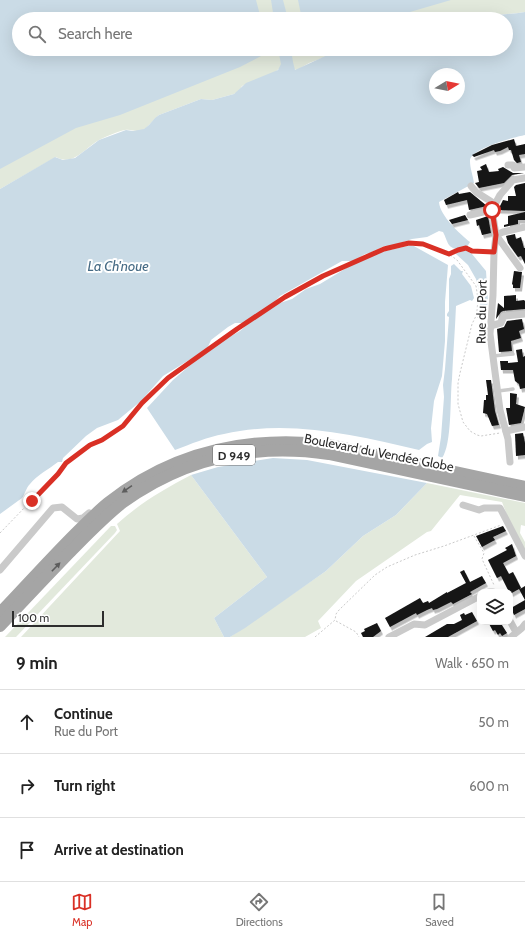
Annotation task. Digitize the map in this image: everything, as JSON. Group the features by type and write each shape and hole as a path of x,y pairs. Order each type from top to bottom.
{"main road":[{"name":"Boulevard du Vendée Globe","path":"0,613 60,550 107,504 128,488 145,478 187,458 226,447 266,442 309,443 330,446 525,487"},
{"name":"Boulevard du Vendée Globe","path":"0,626 97,525 122,504 143,489 174,473 190,466 227,456 248,452 289,450 309,451 525,496"}],"street":[{"path":"508,165 513,165 514,168 525,167"},
{"path":"470,215 493,207 500,195 513,180 525,178"},
{"path":"471,186 493,207"},
{"name":"Rue du Port","path":"493,207 496,235 490,326 501,415 508,439 510,462"},
{"path":"520,268 496,235 525,227"},
{"path":"490,326 501,323 504,316 525,314"},
{"path":"506,431 525,427"},
{"path":"0,570 52,508 62,507 77,519 84,518 95,508 107,504"},
{"path":"463,505 479,510 484,508 500,508 525,556"},
{"path":"60,550 64,538 74,525 70,514"},
{"path":"389,637 414,624 425,625 477,598"},
{"path":"511,625 513,635 525,624"}],"lane":[{"path":"493,356 513,354"},
{"path":"498,391 513,389"}],"path":[{"path":"0,533 37,496 70,459 90,445 102,440 123,426 142,403 168,378 237,329 285,297 323,276 384,249 409,243 423,244 449,254 457,260 476,286 478,299 476,316 472,324 458,384 458,404 460,415 466,427 477,435 481,436 498,433"},
{"path":"449,254 466,248 472,251 494,252"},
{"path":"476,316 482,323 490,326"},
{"path":"315,637 335,620 336,614 375,575 387,567 415,555 473,536 507,522"},
{"path":"473,536 484,553 482,560 494,589"},
{"path":"335,620 356,632 359,637"}],"shaded area":[{"path":"0,0 525,0 525,12 513,13 513,12 12,12 12,56 328,56 309,63 297,70 281,67 274,73 242,86 239,91 234,94 212,100 201,99 159,115 148,127 143,130 125,130 112,134 94,143 74,158 68,160 56,157 0,189"},
{"path":"191,475 267,577 214,618 224,637 21,637 120,531 117,524 152,497"},
{"path":"427,483 525,503 525,526 521,525 520,533 525,542 525,551 502,502 460,495 431,531 427,532 356,581 318,621 321,628 305,637 230,637 326,571 363,536 396,515"},
{"path":"111,526 115,526 117,530 115,533 16,637 5,637"}],"water":[{"path":"0,0 256,0 259,12 12,12 12,56 261,56 240,67 120,115 76,128 0,169"},
{"path":"271,0 283,0 286,12 273,12"},
{"path":"298,0 451,0 410,12 301,12"},
{"name":"La Ch'noue","path":"525,12 525,135 493,144 477,152 470,161 474,183 439,202 440,207 447,219 456,230 470,242 467,247 461,247 459,249 452,248 448,244 443,232 439,231 427,237 412,239 391,246 384,246 353,261 342,261 280,296 269,307 248,321 243,323 235,323 228,327 211,340 207,349 163,376 141,401 118,420 97,428 86,436 63,458 62,462 58,462 36,478 22,498 0,514 0,189 55,157 63,160 75,158 99,140 126,130 133,131 144,129 159,115 201,99 212,100 234,94 246,83 278,70 281,64 279,56 292,56 295,70 325,56 513,56 513,13"},
{"path":"412,245 448,265 442,376 434,401 431,428 432,442 419,450 346,434 273,428 218,435 175,450 147,408 173,380 195,361 277,304 292,299 306,289 320,284 358,261 381,252"},
{"path":"460,249 466,250 472,254 486,271 488,302 483,320 480,314 480,294 476,279 468,265 456,254"},
{"path":"454,264 461,271 463,271 462,274 471,286 474,298 472,301 470,300 456,306 448,443 442,458 438,456 441,437 444,397 443,385 449,317 447,314 449,311 449,279 451,274 451,266"},
{"path":"273,458 307,460 427,483 396,515 363,536 326,571 245,628 230,637 224,637 214,618 267,577 191,475 218,467"}],"building":[{"path":"514,139 516,146 525,144 525,154 519,155 521,162 517,163 514,160 511,150 509,150 508,147 500,151 495,152 494,150 474,157 472,155 492,145"},
{"path":"486,164 489,172 499,171 498,169 503,167 513,173 524,173 512,175 504,183 479,188 475,183 479,182 477,171 482,170 480,167"},
{"path":"525,183 525,211 498,210 503,200 508,201 508,196 516,196 514,187 516,185"},
{"path":"458,192 459,194 470,192 487,206 469,210 467,200 446,205 444,200"},
{"path":"525,212 525,220 518,220 518,224 504,227 504,225 508,224 508,216"},
{"path":"465,215 468,220 452,224 449,220"},
{"path":"488,216 491,233 482,235 479,225 477,226 476,220"},
{"path":"515,234 516,239 521,237 525,248 525,264 521,256 518,257 508,243 506,236"},
{"path":"514,271 522,272 520,288 513,288 512,284"},
{"path":"516,295 516,301 525,301 525,309 503,311 496,319 498,303 504,308 504,296"},
{"path":"522,319 524,329 519,331 521,338 511,341 512,351 499,352 497,329 504,327 507,321"},
{"path":"522,349 523,357 525,356 525,388 520,389 519,384 515,381 513,370 501,370 500,361 508,361 508,363 518,362 516,350"},
{"path":"486,380 491,380 495,411 499,425 492,426 487,414 483,413 484,400 486,400 486,395 488,395"},
{"path":"510,393 517,394 516,404 525,407 521,423 509,425 506,408 510,408"},
{"path":"523,433 525,455 516,456 515,434"},
{"path":"503,526 506,531 493,537 495,540 482,547 476,536"},
{"path":"512,544 516,556 503,563 509,574 513,572 521,588 520,589 525,586 525,600 519,589 513,592 513,589 508,589 501,576 497,578 488,560 507,550 505,548"},
{"path":"464,570 470,582 482,576 486,583 470,592 472,594 453,604 451,602 437,609 433,610 432,608 417,615 416,613 390,627 385,618 420,598 423,603 428,601 429,603 466,583 460,572"},
{"path":"525,600 525,609 514,615 513,607"},
{"path":"472,612 477,621 448,637 425,637 447,624 454,624 462,620 460,615 464,613 465,615"},
{"path":"377,623 381,631 373,637 363,637 361,633 365,631 364,629"},
{"path":"490,625 502,625 507,633 502,636 500,633 498,635 495,630 493,631"}],"route":[{"path":"32,501 58,474 66,463 79,452 102,440 123,426 142,403 168,378 285,297 323,276 384,249 409,243 423,244 449,254 466,248 472,251 494,252 496,235 492,210"}]}
